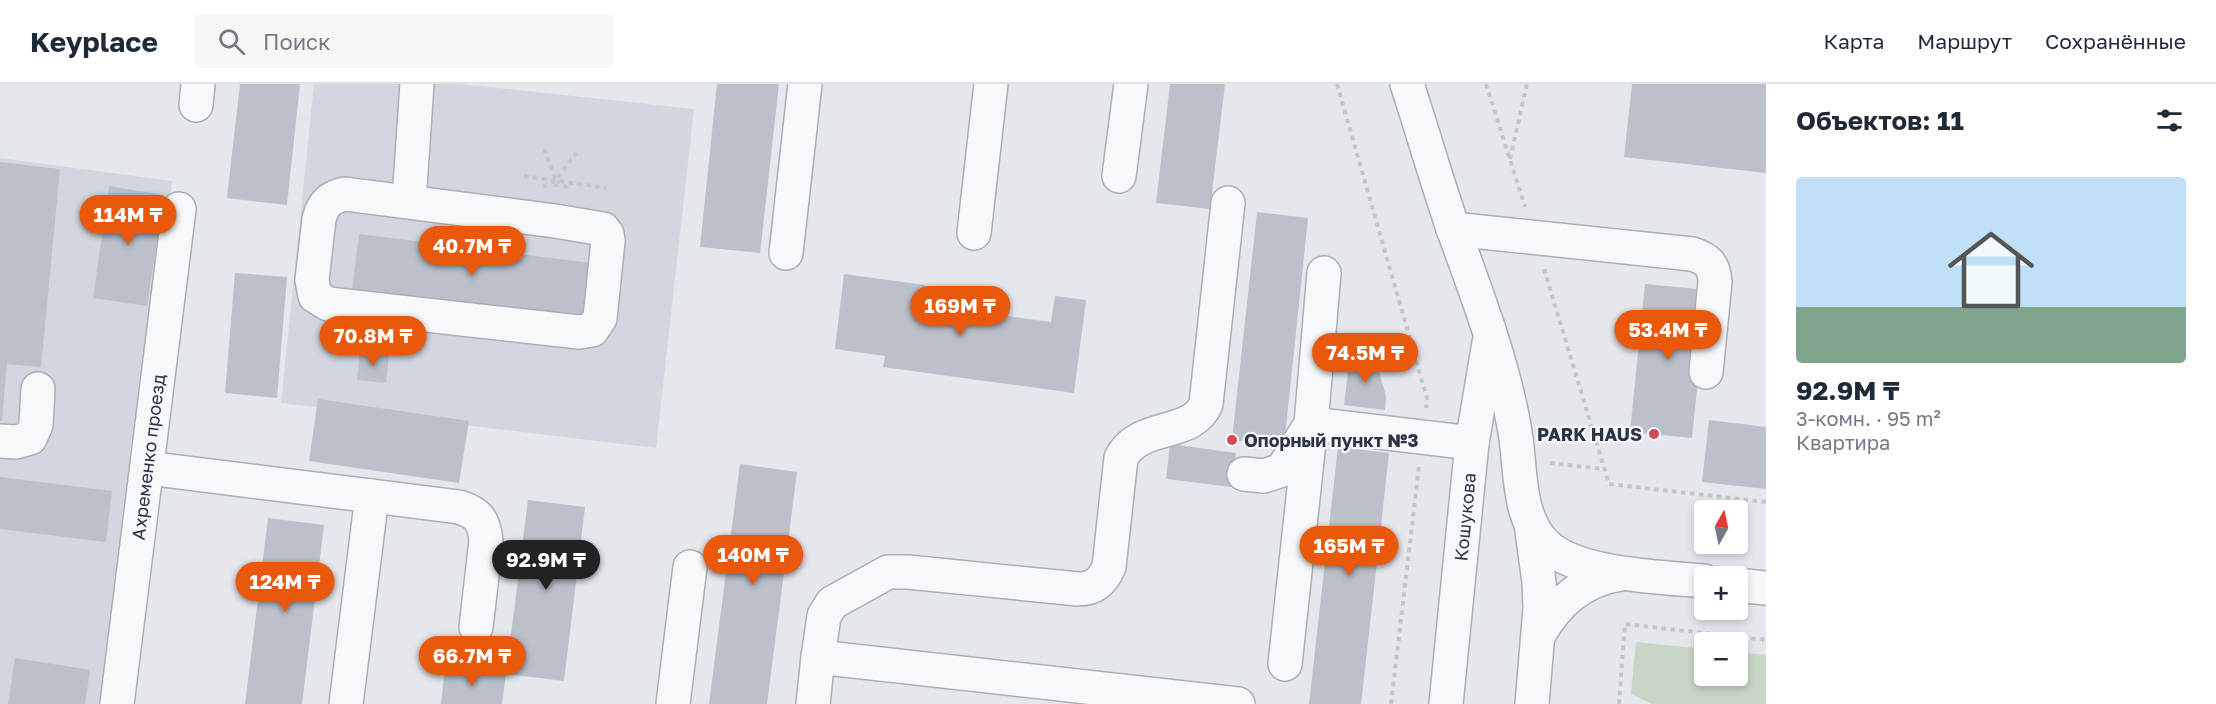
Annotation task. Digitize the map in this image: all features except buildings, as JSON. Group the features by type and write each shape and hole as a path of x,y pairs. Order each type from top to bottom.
{"street":[{"path":"409,201 417,84"},
{"path":"786,253 805,84"},
{"path":"974,233 991,84"},
{"path":"1119,176 1131,84"},
{"name":"Кошукова","path":"1407,84 1454,229 1491,332 1515,428 1523,496 1530,521 1538,537 1560,555 1577,563 1627,573"},
{"path":"345,194 409,201 603,229 608,241 600,318 597,324 592,330 579,332 328,304 315,296 312,280 319,219 321,210 327,202 335,196 345,194"},
{"path":"813,704 824,616 827,609 840,597 888,572 1078,589 1088,589 1097,585 1104,577 1109,567 1121,458 1126,448 1143,437 1195,419 1202,413 1206,404 1228,203"},
{"name":"Ахременко проезд","path":"117,704 179,209"},
{"path":"1454,229 1703,257 1710,262 1715,282 1706,372"},
{"path":"1285,664 1311,424 1324,273"},
{"name":"Кошукова","path":"1446,704 1472,443 1491,332"},
{"path":"0,441 16,442 30,438 36,424 38,389"},
{"path":"1311,424 1472,443"},
{"path":"1244,474 1264,476 1282,470 1311,424"},
{"path":"147,468 459,507 480,517 485,527 486,541 476,627"},
{"path":"346,704 372,496"},
{"path":"1530,521 1539,582 1538,636 1532,704"},
{"path":"673,704 690,567"},
{"path":"1538,636 1554,610 1578,588 1599,579 1627,573 1694,580"},
{"path":"1748,586 1766,588"},
{"path":"818,657 1238,704"}],"path":[{"path":"1337,84 1427,399 1391,704"},
{"path":"1486,84 1535,237 1609,484 1766,502"},
{"path":"1510,162 1527,84"},
{"path":"544,149 556,180"},
{"path":"556,180 576,153"},
{"path":"524,176 606,188"},
{"path":"1619,704 1625,624 1766,640"}],"shaded area":[{"path":"314,84 461,84 694,109 656,448 281,403"},
{"path":"0,158 172,181 107,704 0,704"}],"green space":[{"path":"1636,642 1694,648 1694,686 1748,686 1748,653 1766,655 1766,704 1652,704 1631,694"}],"place":[{"name":"PARK HAUS","path":"1654,434"},
{"name":"Опорный пункт №3","path":"1232,440"}]}
